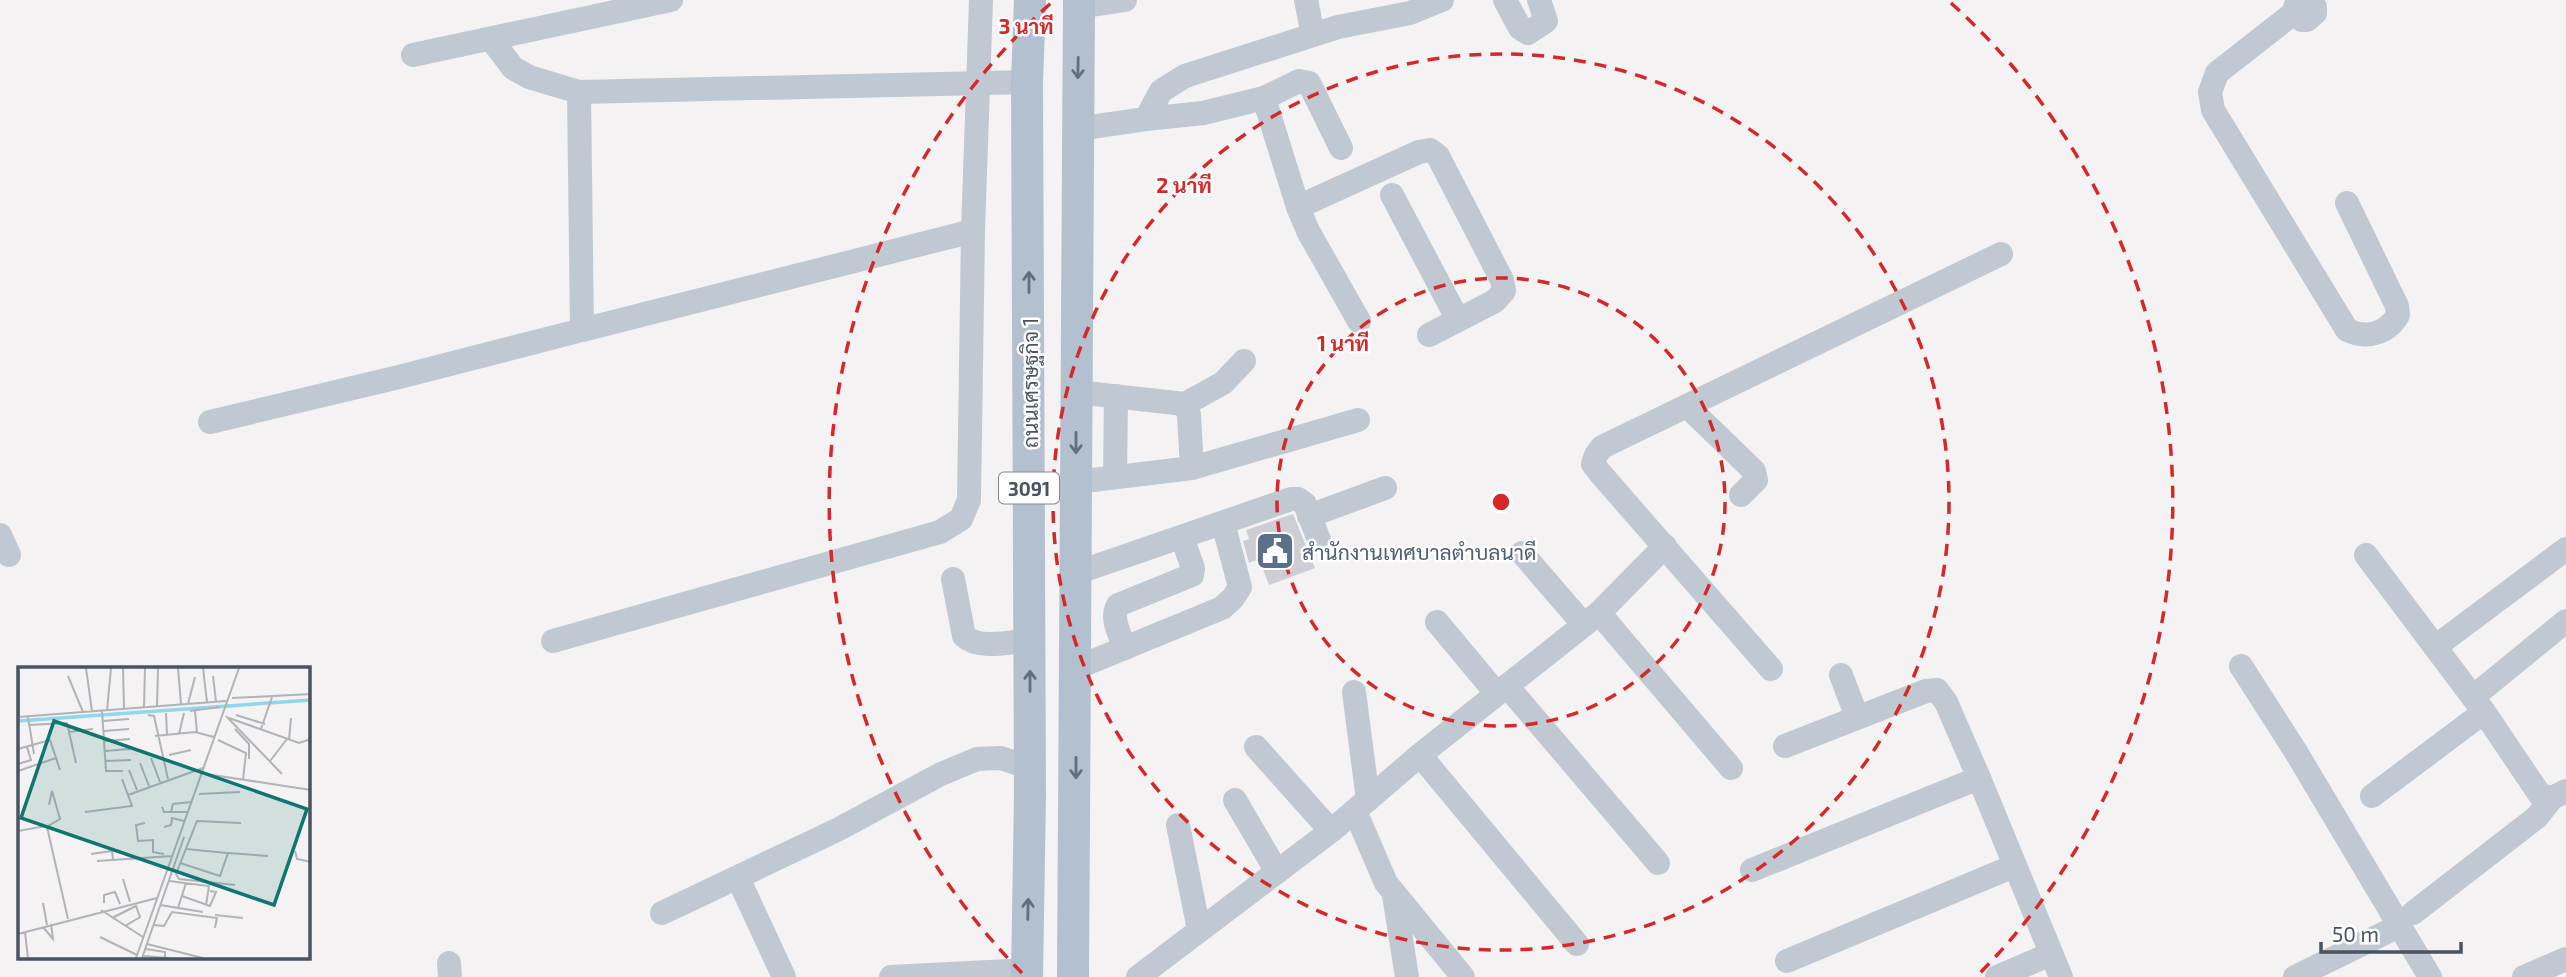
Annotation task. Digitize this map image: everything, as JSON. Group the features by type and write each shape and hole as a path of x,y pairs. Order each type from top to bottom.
{"main road":[{"name":"ถนนเศรษฐกิจ 1","path":"1027,973 1030,640 1027,82 1030,0"},
{"name":"3091","path":"1073,977 1079,4"}],"street":[{"path":"413,55 671,0"},
{"path":"552,641 940,532 961,519 969,500 973,231 982,0"},
{"path":"1079,4 1125,0"},
{"path":"1306,0 1313,35"},
{"path":"1146,119 1161,91 1185,76 1338,27 1410,13 1442,0"},
{"path":"1504,0 1520,28 1528,33 1546,21 1539,0"},
{"path":"2309,4 2217,73 2210,92 2213,110 2347,330 2360,336 2370,335 2394,322 2399,315 2347,203"},
{"path":"491,39 513,68 528,77 579,92 1027,82"},
{"path":"1077,129 1203,113 1264,98 1299,81 1310,83 1341,148"},
{"path":"579,92 582,330"},
{"path":"1264,98 1308,232 1359,321"},
{"path":"1298,207 1419,152 1430,150 1438,156 1502,280 1504,291 1495,301 1429,335"},
{"path":"1392,195 1458,320"},
{"path":"210,422 399,377 973,231"},
{"path":"1771,669 1593,464 1596,455 1602,447 2001,254"},
{"path":"1076,392 1185,404 1223,383 1244,360"},
{"path":"1115,477 1116,396"},
{"path":"1185,404 1189,415 1192,468"},
{"path":"1687,406 1754,471 1756,480 1741,495"},
{"path":"1076,482 1192,468 1358,420"},
{"path":"1309,516 1385,488"},
{"path":"1076,573 1298,499 1305,504 1319,540"},
{"path":"1076,668 1222,608 1233,598 1240,587 1223,523"},
{"path":"1125,648 1114,618 1115,609 1118,605 1192,575 1193,568 1182,537"},
{"path":"1138,977 1331,831 1420,755 1591,619 1665,545"},
{"path":"2435,647 2566,549"},
{"path":"1522,553 1591,619 1731,768"},
{"path":"2366,555 2479,705 2540,795 2559,794"},
{"path":"953,579 964,636 969,641 979,644 1030,640"},
{"path":"2372,796 2479,705 2566,621"},
{"path":"1437,622 1658,863"},
{"path":"2241,666 2407,919 2430,977"},
{"path":"1841,675 1857,718"},
{"path":"1785,746 1926,691 1937,690 1946,702 1979,778 2061,977"},
{"path":"1354,692 1362,805 1378,866 1394,895 1463,977"},
{"path":"1256,747 1331,831"},
{"path":"1420,755 1577,944"},
{"path":"662,913 837,830 941,774 977,760 1001,758 1030,768"},
{"path":"1752,870 1979,778"},
{"path":"2295,977 2407,919 2537,817 2559,794"},
{"path":"1235,800 1277,872"},
{"path":"1178,825 1199,930"},
{"path":"1787,961 2014,866"},
{"path":"738,878 784,977"},
{"path":"1394,895 1407,977"},
{"path":"1997,977 2051,954"},
{"path":"2524,977 2566,959"},
{"path":"891,977 1027,973"}],"building":[{"name":"สำนักงานเทศบาลตำบลนาดี","path":"1293,514 1315,568 1269,585 1259,559 1249,563 1243,541 1249,539 1246,530"}],"place":[{"name":"สำนักงานเทศบาลตำบลนาดี","path":"1275,551"}]}
